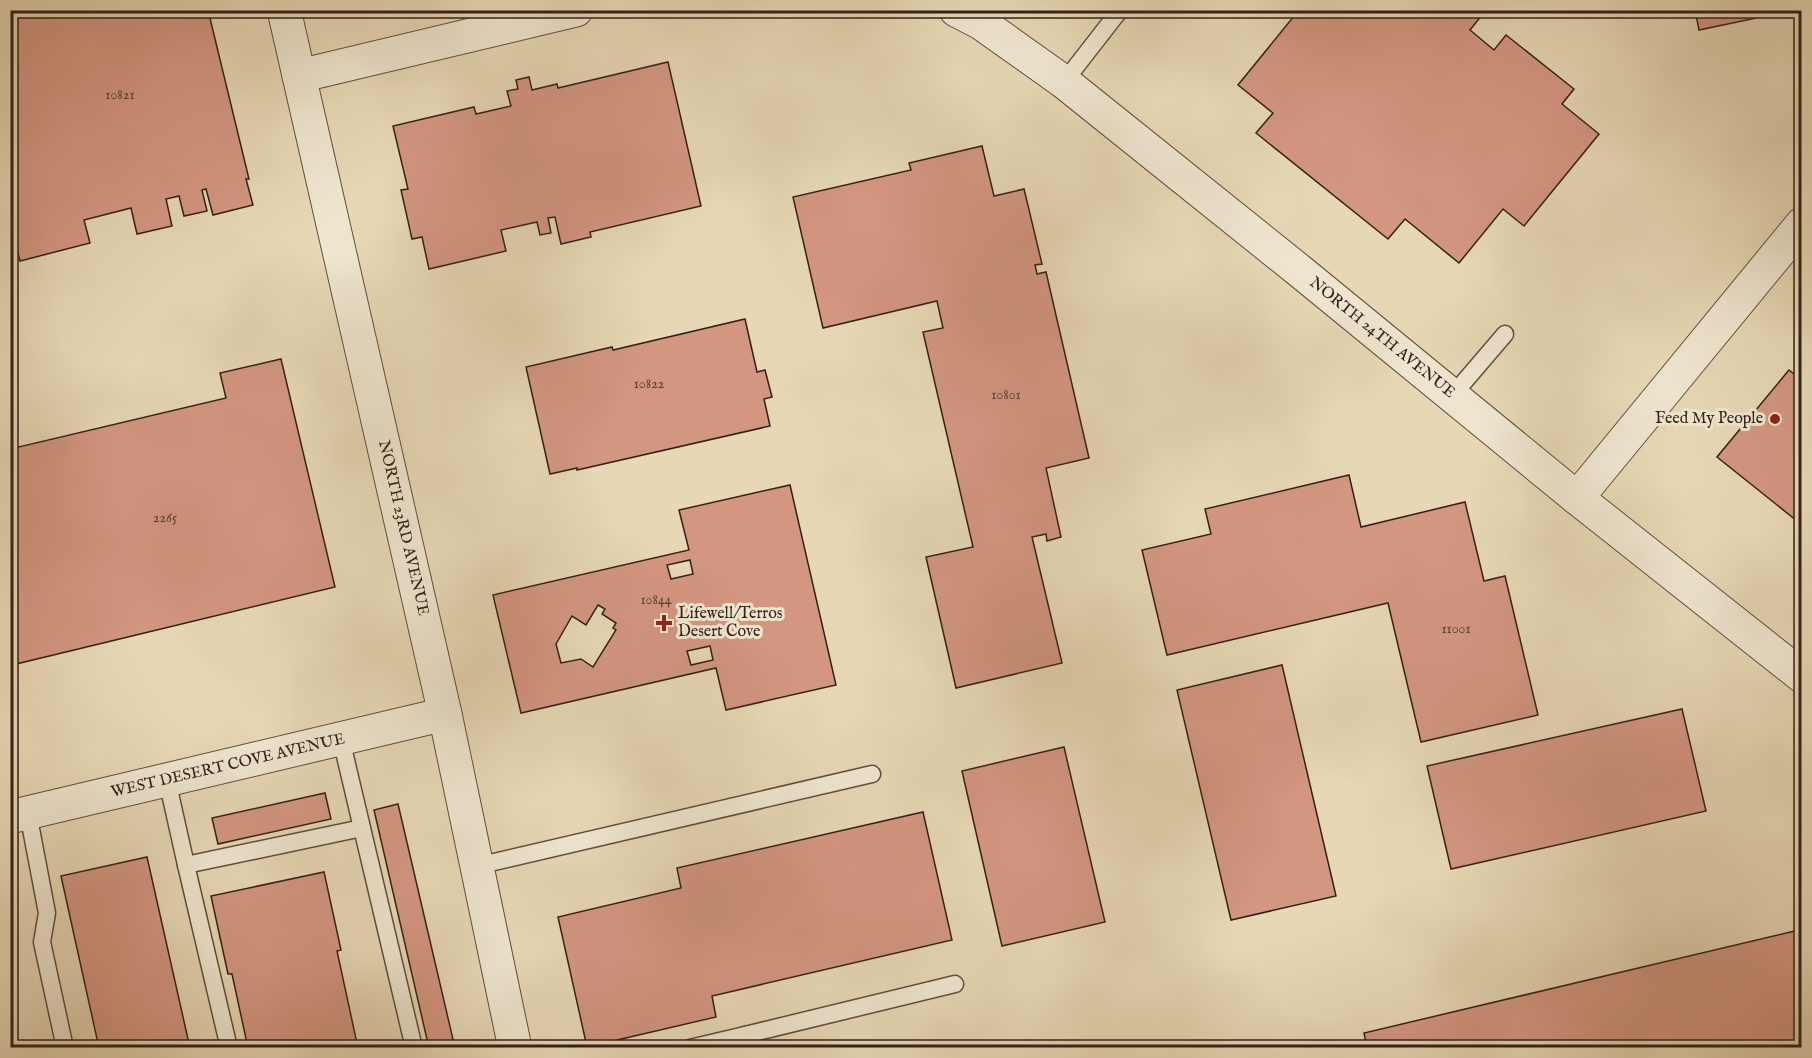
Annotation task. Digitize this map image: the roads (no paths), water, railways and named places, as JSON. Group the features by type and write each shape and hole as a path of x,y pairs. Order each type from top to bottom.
{"street":[{"name":"NORTH 23RD AVENUE","path":"284,10 445,714 515,1047"},
{"path":"299,76 576,10"},
{"name":"NORTH 24TH AVENUE","path":"956,10 981,23 1064,82 1577,498 1802,676"},
{"path":"1577,498 1802,224"},
{"name":"WEST DESERT COVE AVENUE","path":"19,815 445,714"}],"lane":[{"path":"1064,82 1120,10"},
{"path":"1452,396 1505,334"},
{"path":"341,739 414,1047"},
{"path":"477,866 872,774"},
{"path":"167,780 229,1047"},
{"path":"19,815 47,913 42,942 65,1047"},
{"path":"186,865 362,828"},
{"path":"690,1047 746,1041 955,984"}],"place":[{"name":"Feed My People","path":"1775,419"},
{"name":"Lifewell/Terros Desert Cove","path":"664,623"}]}
